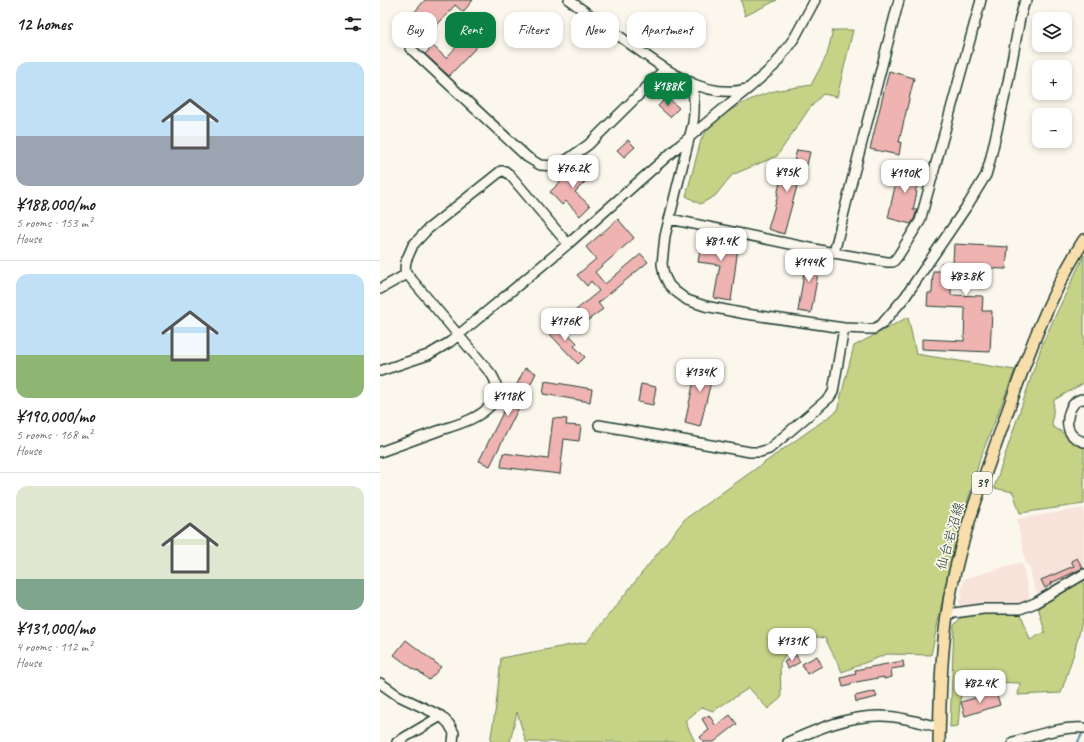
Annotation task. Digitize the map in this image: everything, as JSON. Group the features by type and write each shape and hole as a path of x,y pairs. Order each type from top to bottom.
{"main road":[{"name":"仙台岩沼線","path":"938,742 947,614 956,569 975,502 1044,313 1084,240"}],"street":[{"path":"569,0 665,69 691,82 700,86 727,92 750,88"},
{"path":"380,371 428,355 450,342 568,244 774,66 795,37 816,0"},
{"path":"834,253 899,0"},
{"path":"670,219 834,253 893,262 920,221 981,0"},
{"path":"691,82 695,107 693,123 665,236 662,264 664,275 669,284 675,291 687,300 704,306 746,314 844,328 874,329 890,316 916,281 981,184 990,161 1008,82 1020,18 1024,4 1027,0"},
{"path":"410,48 527,157 540,165 547,166 561,164 588,145 665,69"},
{"path":"380,452 481,414 491,405 497,393 496,380 407,274 405,269 406,261 413,245 428,229 501,171 505,171 510,175 568,244"},
{"path":"380,289 407,274"},
{"path":"599,424 750,452 760,452 769,449 830,397 833,392 844,328"},
{"path":"1084,399 1075,401 1067,420 1068,429 1072,436 1084,442"},
{"path":"947,614 983,609 1020,609 1035,603 1084,574"},
{"path":"380,683 397,694 441,716 449,724 454,734 453,742"},
{"path":"397,742 441,716"},
{"path":"788,742 840,722 874,716 898,718 939,727"},
{"path":"1013,742 1037,734 1077,727 1084,728"}],"shaded area":[{"path":"1084,508 1084,571 1038,593 1036,592 1029,566 1026,564 1017,519"},
{"path":"1022,562 1031,604 960,610 959,602 960,599 962,599 961,591 964,579"}],"green space":[{"path":"741,0 777,0 745,16"},
{"path":"833,30 853,30 837,97 823,94 809,109 777,156 732,175 715,196 700,204 686,196 701,140 712,125 727,112 754,98 773,91 811,85 827,55"},
{"path":"1084,255 1084,383 1054,400 1052,426 1084,446 1084,504 1020,513 1013,492 994,488 1043,342"},
{"path":"908,317 916,354 1015,370 980,459 952,555 931,655 887,654 842,672 825,638 798,635 780,663 781,698 768,709 749,688 713,711 702,707 685,721 695,742 526,742 517,712 510,742 490,742 496,706 501,658 587,642 685,519 837,411 854,346"},
{"path":"1084,577 1084,614 1074,653 1061,693 1018,695 1020,683 966,681 961,692 958,726 950,727 954,625 967,612 997,610 1021,614 1030,640 1045,632 1038,607"}],"building":[{"path":"425,0 473,0 463,12 455,5 449,12 445,12 445,16 437,25 437,12 414,12"},
{"path":"431,48 435,48 446,58 455,48 476,48 449,76 425,54"},
{"path":"889,71 914,78 899,142 901,142 899,155 870,149"},
{"path":"667,97 679,108 670,117 658,106"},
{"path":"628,140 635,147 624,157 617,150"},
{"path":"797,150 810,152 807,165 803,164 784,234 768,229 784,167 792,169"},
{"path":"580,162 593,174 575,192 590,206 580,216 566,201 562,205 550,192"},
{"path":"900,164 925,171 915,191 917,192 913,210 917,210 911,224 888,218"},
{"path":"618,219 634,238 595,272 605,284 641,254 648,262 598,303 603,309 580,326 570,315 599,291 591,281 587,286 577,275 596,259 586,247"},
{"path":"703,234 739,240 731,301 714,298 720,265 698,262"},
{"path":"954,244 1008,247 1006,269 978,268 978,274 951,273 951,295 983,296 982,311 992,311 990,352 922,349 922,339 964,341 965,308 927,306 928,293 932,293 933,271 941,271 941,263 953,263"},
{"path":"807,254 821,256 811,313 798,311"},
{"path":"556,321 577,343 574,346 585,357 578,364 546,330"},
{"path":"698,361 715,365 700,427 685,423"},
{"path":"525,368 536,373 490,466 479,461"},
{"path":"545,381 592,389 590,402 543,394"},
{"path":"641,384 656,387 653,405 638,402"},
{"path":"553,418 567,419 566,425 581,426 579,441 564,439 560,474 501,467 503,453 548,459"},
{"path":"1077,558 1083,568 1051,583 1052,584 1045,588 1041,580 1074,566 1071,561"},
{"path":"406,640 441,667 429,680 394,655"},
{"path":"796,655 800,662 788,669 784,662"},
{"path":"817,656 822,666 807,674 802,664"},
{"path":"903,661 904,667 891,669 892,677 851,683 851,685 843,687 841,678 856,674 855,670"},
{"path":"875,691 877,697 856,702 855,696"},
{"path":"996,692 1000,705 965,716 961,702"},
{"path":"709,715 716,726 730,715 737,724 714,742 704,742 700,737 709,730 702,719"}],"waterway":[{"path":"1078,742 1082,734"}]}
